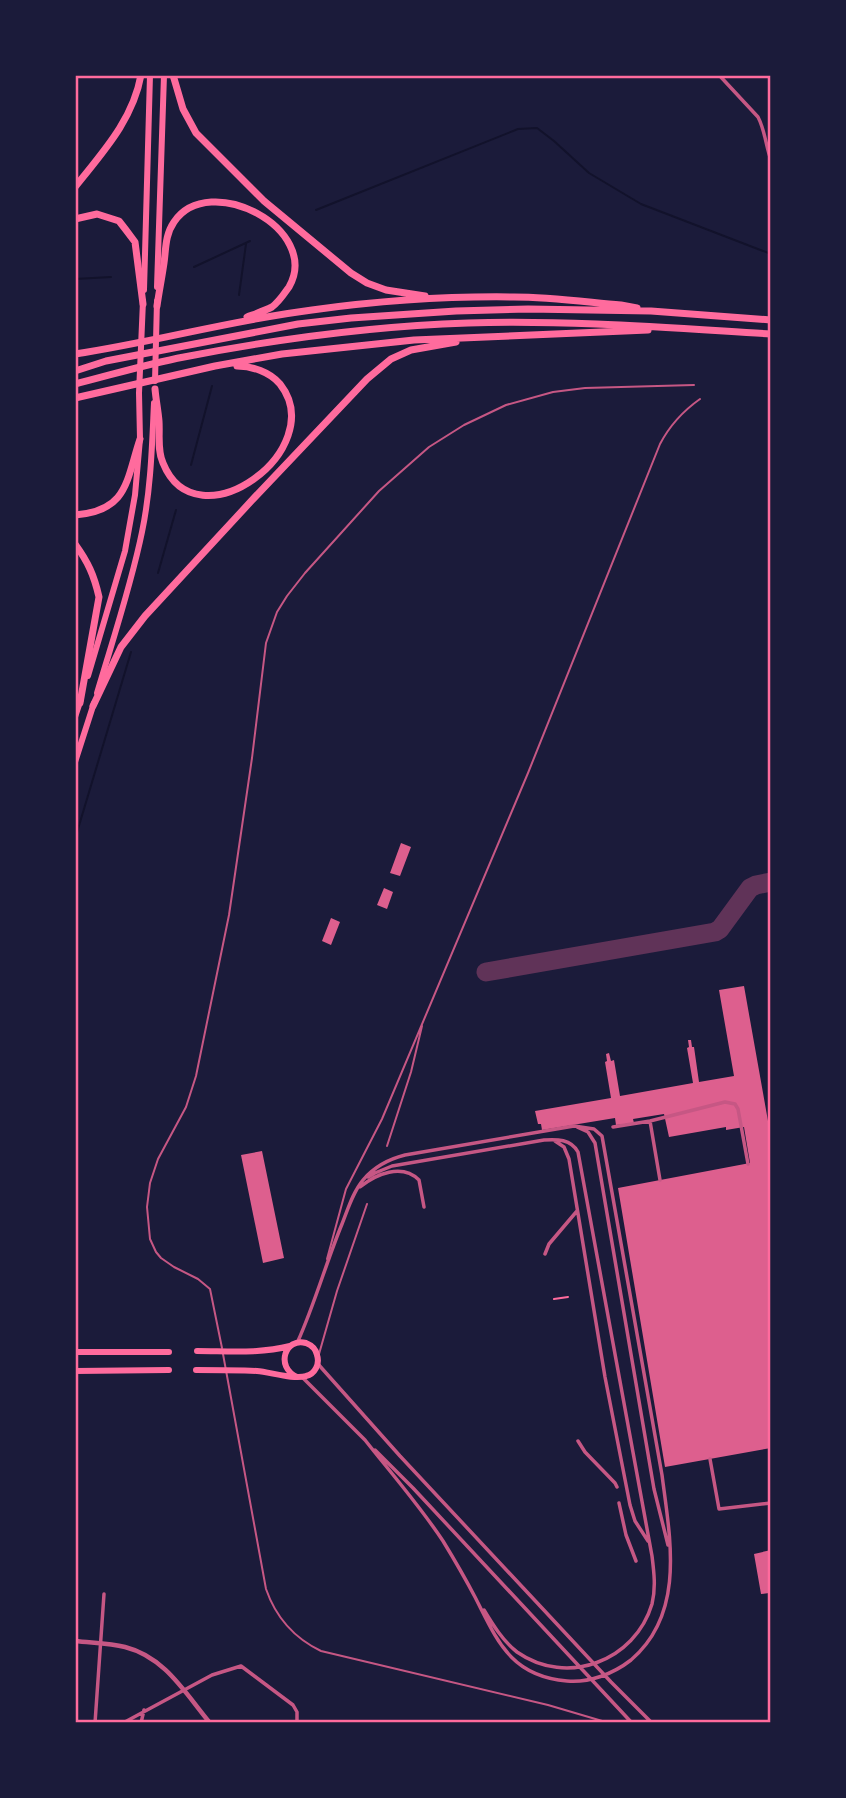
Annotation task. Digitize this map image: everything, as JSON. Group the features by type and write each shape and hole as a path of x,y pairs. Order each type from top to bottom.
{"highway":[{"path":"75,187 121,129 134,101 141,75"},
{"path":"75,717 125,551 135,495 150,75"},
{"path":"75,762 134,569 149,485 155,389 164,75"},
{"path":"173,75 183,109 196,133 264,201 306,237 351,273 367,282 386,290 450,298"},
{"path":"157,306 165,244 174,222 181,214 199,204 232,203 254,211 275,226 285,236 294,258 292,280 278,302 237,321"},
{"path":"75,219 97,214 119,221 135,243 143,304"},
{"path":"75,355 237,321 388,302 516,297 621,305 651,311"},
{"path":"75,371 106,361 298,324 351,318 528,309 651,311 771,320"},
{"path":"75,384 181,358 301,338 393,328 466,323 578,322 771,334"},
{"path":"75,398 215,366 282,354 414,340 589,331 701,330"},
{"path":"93,706 121,647 145,616 367,379 391,359 411,350 481,337"},
{"path":"155,389 160,452 170,476 185,491 196,494 208,496 231,491 257,477 269,466 287,439 292,415 290,400 284,389 267,373 243,366 215,366"},
{"path":"75,515 100,511 122,494 129,479 139,439"},
{"path":"75,544 89,564 99,597 80,703"},
{"path":"196,1370 258,1371 300,1377 312,1373 318,1361 316,1351 303,1343 268,1351 197,1351"},
{"path":"294,1344 285,1353 284,1363 289,1372 300,1377"},
{"path":"75,1352 169,1352"},
{"path":"75,1371 169,1370"}],"street":[{"path":"719,75 758,117 771,160"},
{"path":"613,1127 650,1121 725,1102 732,1103 738,1109 748,1164"},
{"path":"650,1121 660,1180"},
{"path":"294,1344 313,1304 356,1190 377,1167 397,1157 575,1126 594,1129 602,1136 662,1475 671,1554 669,1589 661,1620 642,1649 621,1667 591,1679 564,1681 548,1678 517,1662 495,1638 475,1597 431,1523 365,1440"},
{"path":"575,1126 582,1129 595,1143 654,1489 671,1554"},
{"path":"356,1190 370,1176 392,1167 550,1139 568,1142 578,1153 649,1543 654,1573 654,1595 648,1614 635,1635 612,1656 584,1666 562,1667 531,1660 516,1651 501,1636 475,1597"},
{"path":"550,1139 558,1142 567,1152 629,1505 635,1521 649,1543"},
{"path":"598,1167 609,1171"},
{"path":"356,1190 380,1174 405,1172 419,1180 424,1207"},
{"path":"545,1254 549,1244 570,1222 578,1209"},
{"path":"318,1361 416,1474 652,1723"},
{"path":"300,1377 414,1488 632,1723"},
{"path":"578,1441 617,1487"},
{"path":"710,1459 719,1509 771,1503"},
{"path":"619,1503 626,1535 636,1561"},
{"path":"95,1723 104,1594"},
{"path":"75,1641 130,1649 153,1658 183,1689 210,1723"},
{"path":"122,1723 212,1675 241,1666 293,1705 297,1723"},
{"path":"141,1723 144,1710"}],"lane":[{"path":"610,1723 548,1705 321,1651 293,1633 273,1606 266,1590 210,1289 198,1279 166,1263 156,1252 150,1238 147,1207 150,1183 158,1159 186,1107 197,1076 229,915 252,758 265,643 277,611 305,573 379,491 429,447 464,425 506,405 553,392 585,388 694,385"},
{"path":"326,1264 346,1189 380,1124 528,773 660,444 683,412 700,399"},
{"path":"387,1146 411,1072 424,1018"},
{"path":"318,1361 337,1291 367,1204"}],"path":[{"path":"769,1189 771,1199"},
{"path":"554,1299 568,1297"}],"building":[{"path":"401,843 411,847 400,876 390,873"},
{"path":"384,888 393,892 387,909 377,905"},
{"path":"331,918 340,922 331,945 322,941"},
{"path":"744,986 771,1138 771,1448 665,1467 618,1188 750,1163 744,1127 726,1130 726,1127 669,1137 664,1114 633,1119 634,1123 616,1125 615,1118 542,1130 535,1111 611,1098 605,1062 606,1054 609,1053 611,1061 614,1060 620,1096 693,1083 688,1040 691,1040 694,1047 699,1082 734,1076 719,990"},
{"path":"262,1151 284,1258 263,1263 241,1155"},
{"path":"771,1550 770,1598 769,1593 761,1594 754,1554"}],"waterway":[{"path":"316,210 518,129 537,128 589,173 641,204 771,254"},
{"path":"194,267 250,241"},
{"path":"239,295 246,244"},
{"path":"75,279 111,277"},
{"path":"191,465 212,386"},
{"path":"158,573 176,510"},
{"path":"75,839 131,652"}],"taxiway":[{"path":"486,972 715,932 750,888 771,882"}]}
